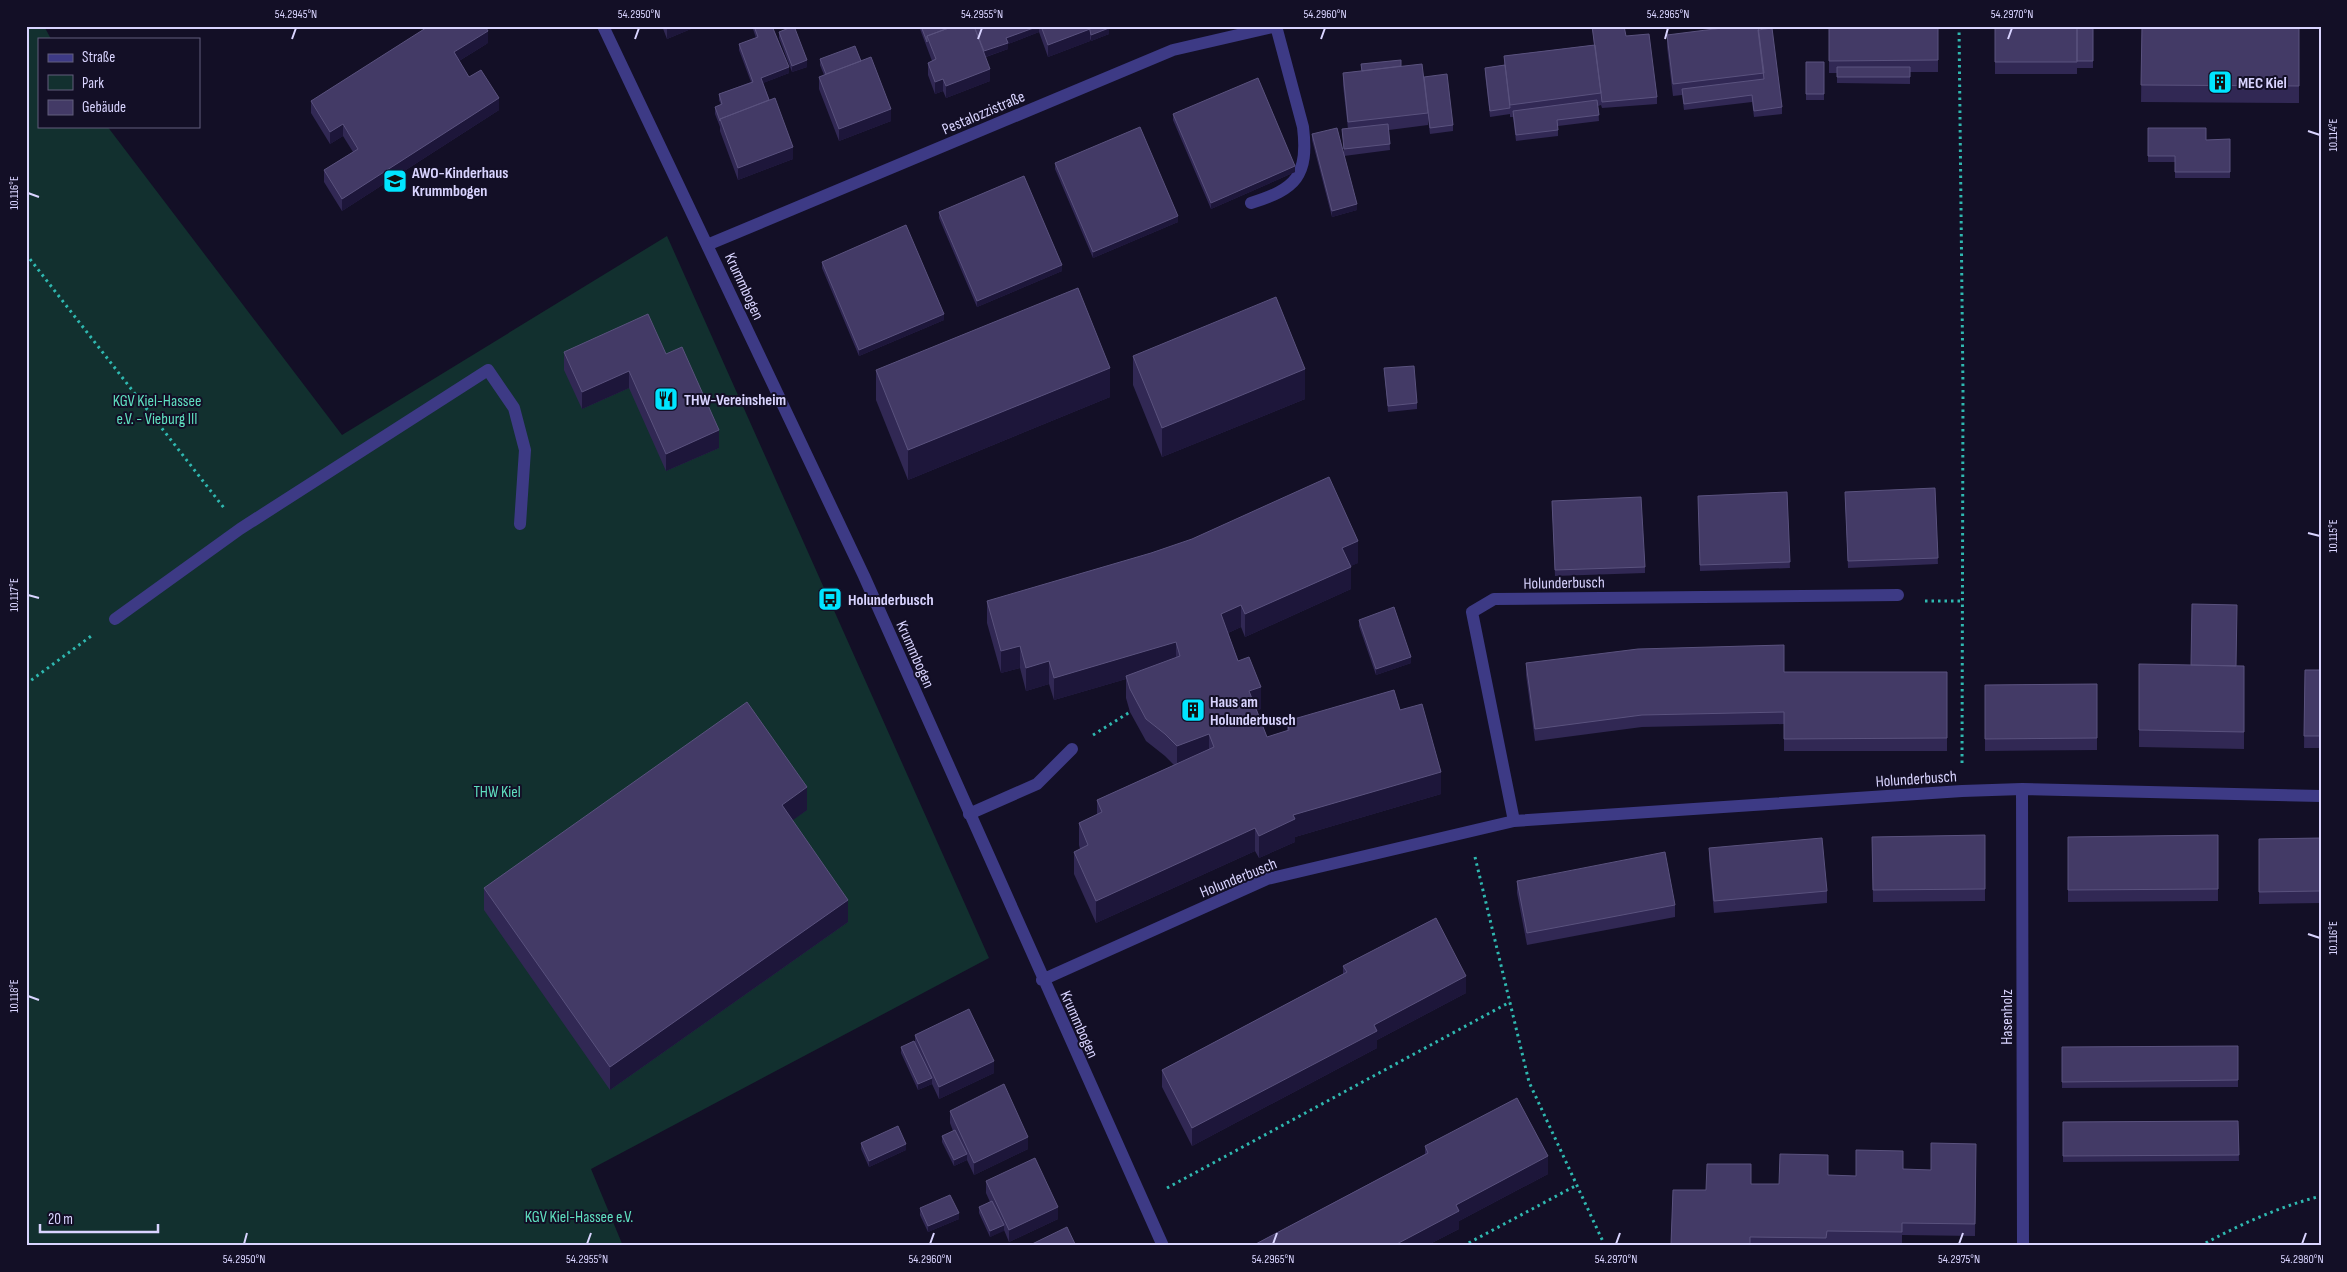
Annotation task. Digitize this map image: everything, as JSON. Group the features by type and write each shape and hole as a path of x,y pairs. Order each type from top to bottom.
{"street":[{"name":"Krummbogen","path":"603,26 864,576 1042,980 1163,1246"},
{"name":"Pestalozzistraße","path":"708,246 1173,50 1276,26"},
{"path":"1251,203 1279,194 1289,188 1299,175 1303,160 1305,143 1303,126 1276,26"},
{"path":"115,619 240,529 488,370 514,408 525,450 520,524"},
{"name":"Holunderbusch","path":"1514,821 1472,612 1494,598 1898,594"},
{"path":"969,814 1037,784 1072,749"},
{"name":"Holunderbusch","path":"1042,980 1268,879 1514,821 1962,791 2022,789 2321,796"},
{"name":"Hasenholz","path":"2022,789 2023,1246"}],"path":[{"path":"1959,26 1963,389 1962,791"},
{"path":"26,254 240,529"},
{"path":"1898,594 1915,601 1962,601"},
{"path":"26,684 115,619"},
{"path":"1469,832 1529,1082 1605,1246"},
{"path":"1142,1201 1510,1002"},
{"path":"1464,1246 1576,1185"},
{"path":"2200,1246 2228,1230 2292,1203 2321,1196"}],"green space":[{"name":"THW Kiel","path":"26,26 44,26 50,38 38,38 38,128 109,128 342,435 667,236 989,958 591,1169 623,1246 26,1246"}],"building":[{"path":"429,26 485,26 488,31 454,52 469,77 481,70 499,98 342,199 324,170 358,149 343,124 330,132 311,101"},
{"path":"754,26 772,26 789,67 761,78 769,100 720,119 720,121 715,107 722,104 719,94 753,82 739,44 758,37"},
{"path":"794,26 807,60 792,66 779,32"},
{"path":"921,26 954,26 927,36 927,42"},
{"path":"954,26 974,26 990,69 946,86 943,79 935,82 928,63 936,59 927,36"},
{"path":"974,26 1039,26 1006,38 1008,43 984,51"},
{"path":"1041,26 1089,26 1090,29 1048,45"},
{"path":"1089,26 1108,26 1109,28 1091,35"},
{"path":"1592,26 1624,26 1626,36 1649,34 1657,97 1602,102"},
{"path":"1738,26 1758,26 1764,73 1673,84 1667,35"},
{"path":"1829,26 1938,26 1938,60 1829,61"},
{"path":"1995,26 2077,26 2077,62 1995,62"},
{"path":"2077,26 2093,26 2093,61 2077,61"},
{"name":"MEC Kiel","path":"2142,26 2299,26 2299,86 2141,85"},
{"path":"1772,28 1782,107 1754,111 1752,95 1684,104 1682,89 1764,79 1758,30"},
{"path":"1595,45 1601,93 1510,105 1504,56"},
{"path":"855,46 861,61 826,74 820,59"},
{"path":"871,57 891,109 839,129 819,77"},
{"path":"1401,60 1401,66 1362,71 1361,64"},
{"path":"1806,62 1824,62 1824,94 1806,94"},
{"path":"1422,64 1428,113 1348,122 1343,73"},
{"path":"1505,65 1510,108 1490,111 1485,68"},
{"path":"1837,67 1910,67 1910,77 1837,77"},
{"path":"1447,74 1453,125 1430,128 1424,77"},
{"path":"1258,78 1295,166 1211,203 1173,114"},
{"path":"775,98 793,147 738,168 720,119"},
{"path":"1597,100 1599,115 1557,120 1558,130 1516,135 1513,111"},
{"path":"1388,124 1390,144 1344,149 1342,129"},
{"path":"1140,127 1178,216 1093,252 1055,163"},
{"path":"1337,128 1357,204 1332,211 1312,134"},
{"path":"2148,128 2206,128 2206,140 2230,139 2230,172 2175,172 2175,156 2148,156"},
{"path":"1024,176 1062,265 977,301 939,212"},
{"path":"906,225 944,314 859,350 822,262"},
{"path":"1078,288 1110,368 908,450 876,370"},
{"path":"1276,297 1305,369 1162,428 1133,356"},
{"name":"THW-Vereinsheim","path":"648,314 666,354 682,347 719,430 666,454 629,371 582,392 564,352"},
{"path":"1414,366 1417,403 1388,406 1384,368"},
{"name":"Haus am Holunderbusch","path":"1329,477 1358,541 1342,548 1351,567 1245,614 1241,605 1221,614 1238,661 1249,657 1261,687 1249,691 1267,737 1289,730 1287,721 1394,690 1400,710 1422,704 1441,772 1293,815 1295,819 1259,836 1255,828 1096,901 1074,852 1088,845 1079,823 1102,812 1097,800 1214,747 1209,734 1177,746 1146,719 1130,689 1126,676 1180,656 1176,642 1054,678 1049,661 1026,668 1020,646 1001,651 987,601 1151,553 1192,539"},
{"path":"1935,488 1938,558 1848,561 1845,492"},
{"path":"1787,492 1790,562 1700,565 1698,496"},
{"path":"1641,497 1645,567 1555,570 1552,501"},
{"path":"2192,604 2237,605 2236,666 2191,665"},
{"path":"1394,607 1411,657 1376,669 1359,620"},
{"path":"1784,645 1784,672 1947,672 1947,738 1784,739 1784,712 1642,715 1535,729 1526,663 1638,649"},
{"path":"2139,664 2244,666 2244,732 2139,730"},
{"path":"2305,670 2321,670 2321,736 2304,736"},
{"path":"2097,684 2097,738 1985,739 1985,685"},
{"path":"747,702 807,787 782,805 848,900 610,1067 484,888"},
{"path":"1985,835 1985,889 1873,890 1872,837"},
{"path":"2218,835 2218,889 2068,890 2068,837"},
{"path":"1822,838 1827,891 1714,901 1709,848"},
{"path":"2321,838 2321,891 2259,892 2259,839"},
{"path":"1665,852 1675,905 1527,933 1517,881"},
{"path":"1436,918 1466,976 1374,1025 1377,1031 1192,1128 1162,1070 1347,972 1343,966"},
{"path":"969,1009 994,1061 939,1087 915,1035"},
{"path":"914,1041 932,1078 918,1084 901,1047"},
{"path":"2238,1046 2238,1080 2062,1082 2062,1047"},
{"path":"1004,1084 1028,1137 974,1163 950,1111"},
{"path":"1517,1098 1548,1156 1456,1205 1459,1211 1393,1246 1252,1246 1428,1153 1425,1146"},
{"path":"2238,1121 2239,1155 2063,1156 2063,1122"},
{"path":"898,1126 906,1144 869,1161 861,1143"},
{"path":"955,1130 967,1154 954,1160 942,1136"},
{"path":"1931,1143 1976,1144 1975,1224 1902,1223 1902,1232 1827,1231 1826,1238 1750,1237 1750,1245 1671,1244 1673,1190 1706,1190 1707,1164 1751,1164 1751,1184 1779,1184 1780,1154 1828,1155 1828,1175 1856,1176 1856,1150 1903,1151 1903,1169 1931,1170"},
{"path":"1035,1158 1058,1207 1009,1230 986,1181"},
{"path":"950,1195 959,1213 928,1226 920,1208"},
{"path":"992,1201 1004,1225 990,1231 979,1207"},
{"path":"1067,1227 1076,1246 1028,1246"}],"place":[{"name":"MEC Kiel","path":"2220,82"},
{"name":"AWO-Kinderhaus Krummbogen","path":"395,181"},
{"name":"THW-Vereinsheim","path":"666,399"},
{"name":"Holunderbusch","path":"830,599"},
{"name":"Haus am Holunderbusch","path":"1193,710"}],"park label":[{"name":"KGV Kiel-Hassee e.V. - Vieburg III","path":"157,409"},
{"name":"KGV Kiel-Hassee e.V.","path":"579,1216"}]}
